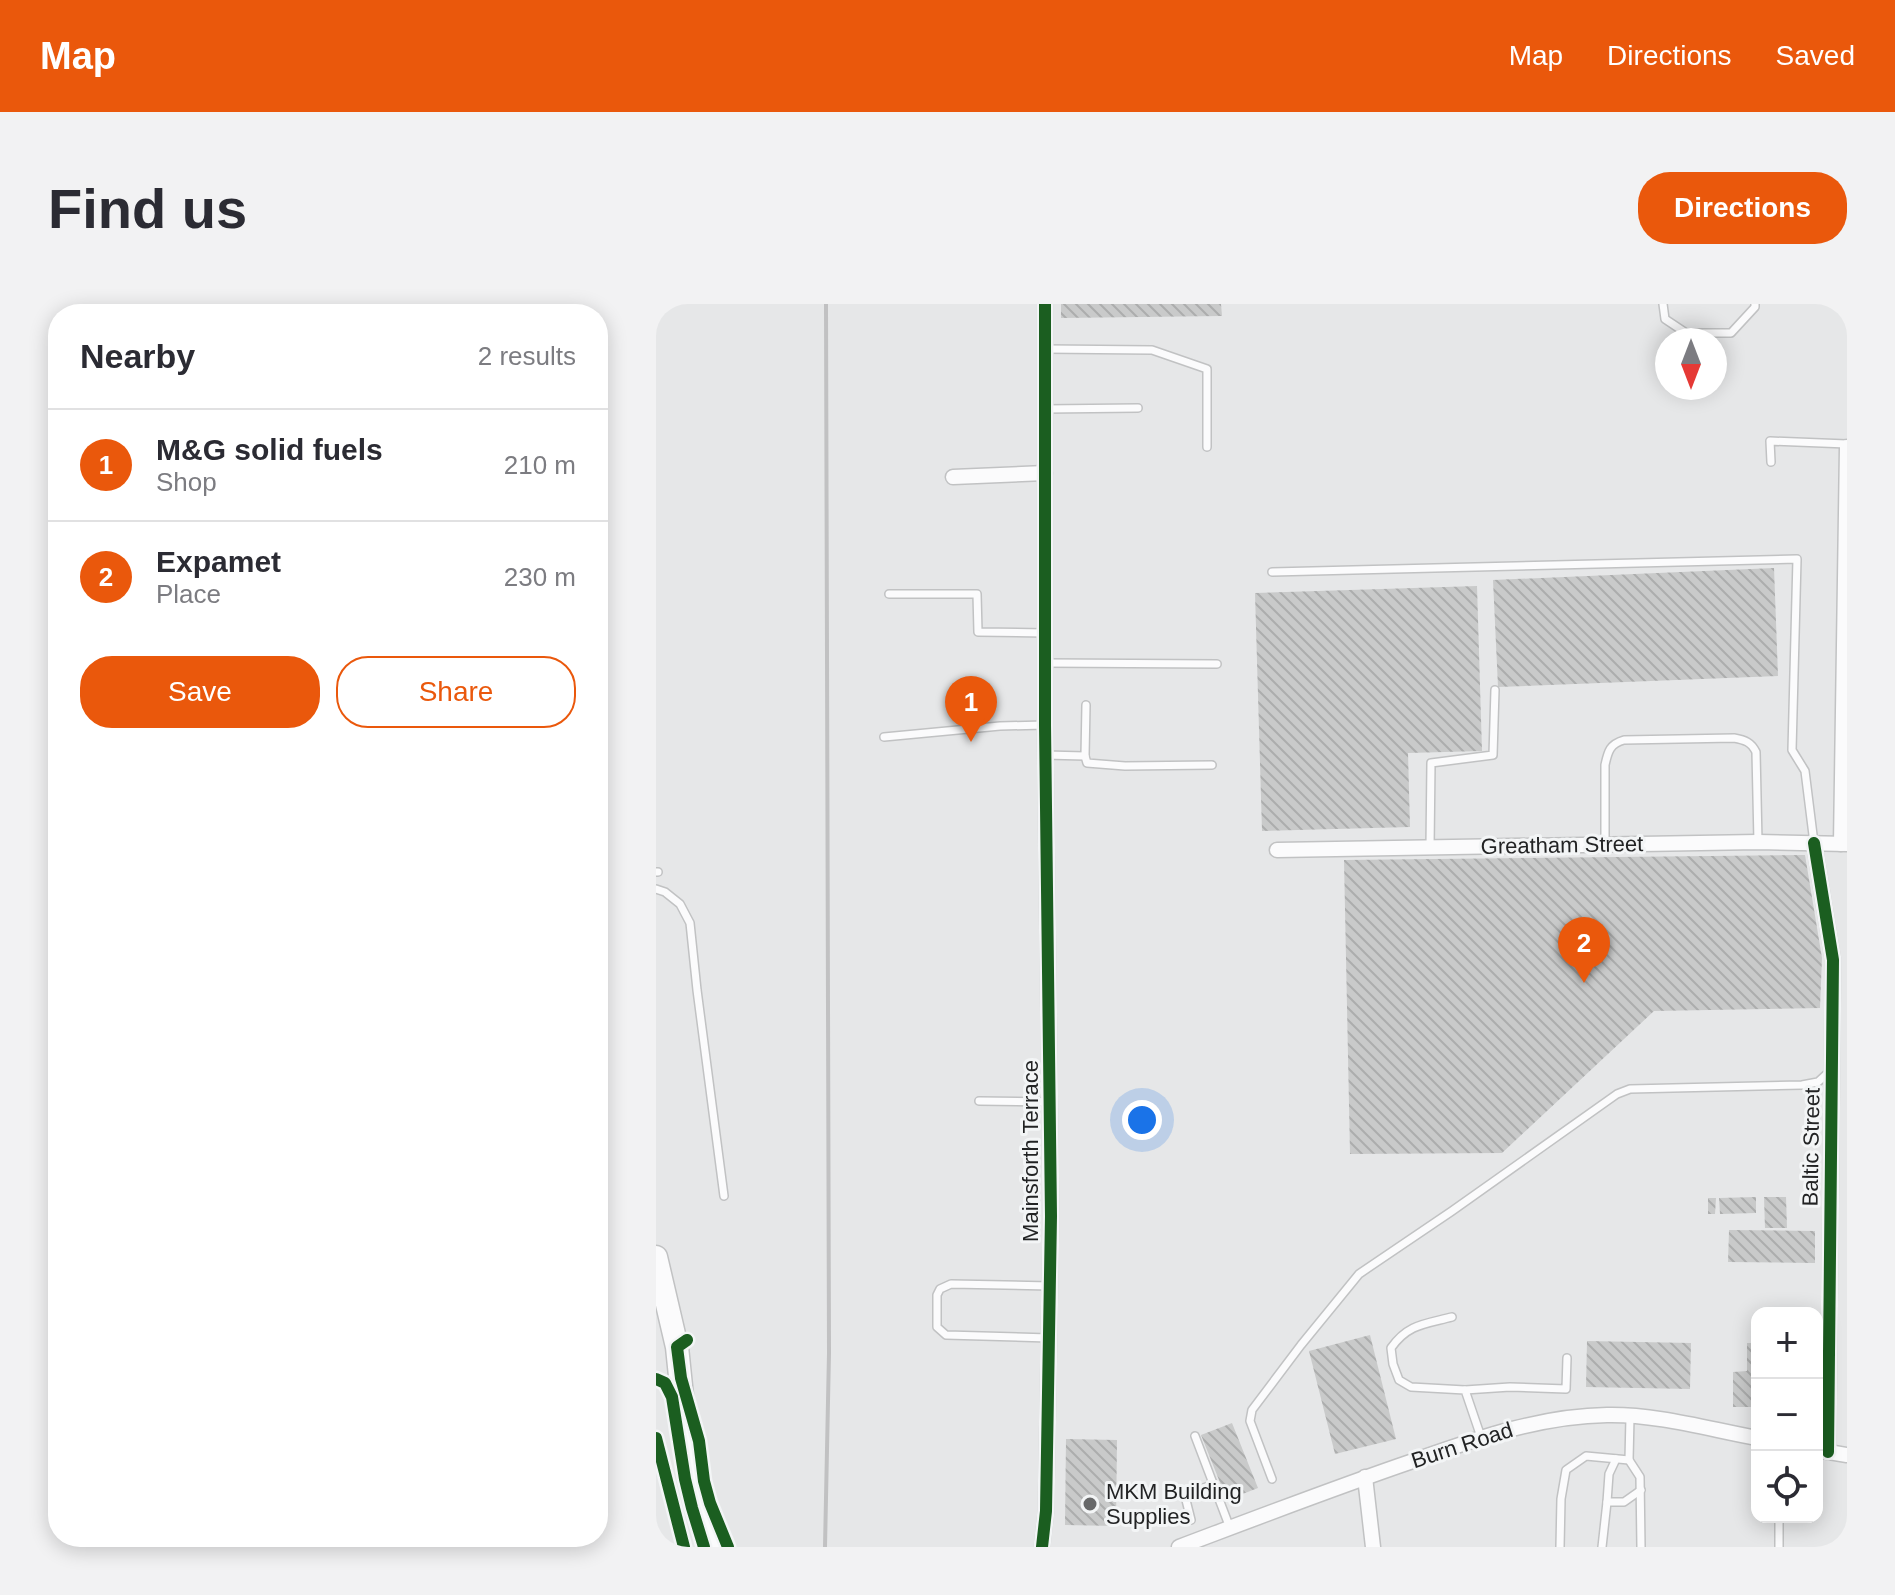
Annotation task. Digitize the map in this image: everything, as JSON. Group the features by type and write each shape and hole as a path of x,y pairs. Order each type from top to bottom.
{"main road":[{"path":"656,1257 681,1378 699,1441 700,1484 715,1547"},
{"path":"700,1484 728,1547"}],"street":[{"name":"Mainsforth Terrace","path":"1042,1547 1046,1511 1051,1216 1045,755 1045,304"},
{"path":"1844,844 1847,446"},
{"path":"953,477 1045,473"},
{"name":"Greatham Street","path":"1277,850 1758,842 1844,844"},
{"name":"Baltic Street","path":"1814,843 1840,960 1832,1069 1823,1451"},
{"name":"Burn Road","path":"1179,1547 1481,1437 1559,1418 1608,1415 1648,1417 1751,1437"},
{"path":"1823,1451 1847,1455"},
{"path":"1365,1477 1373,1547"}],"lane":[{"path":"1663,304 1665,319 1686,333 1731,333 1755,304"},
{"path":"1045,349 1152,350 1207,369 1207,447"},
{"path":"1045,409 1138,408"},
{"path":"1771,462 1770,441 1847,446"},
{"path":"1272,572 1797,559 1792,750 1805,771 1814,843"},
{"path":"889,594 977,594 978,632 1045,633"},
{"path":"1045,663 1217,664"},
{"path":"1430,847 1431,763 1493,755 1495,690"},
{"path":"1086,705 1087,763 1212,765"},
{"path":"884,737 1045,725"},
{"path":"1605,844 1605,765 1610,747 1616,742 1734,738 1745,740 1756,752 1758,842"},
{"path":"1045,755 1085,756"},
{"path":"656,889 680,904 690,923 724,1196"},
{"path":"1272,1479 1250,1421 1252,1410 1359,1274 1617,1094 1630,1089 1802,1085 1818,1082 1832,1069"},
{"path":"979,1101 1049,1102"},
{"path":"1049,1338 946,1335 937,1327 937,1295 940,1289 951,1284 1050,1286"},
{"path":"1452,1317 1401,1334 1391,1348 1399,1380 1411,1387 1465,1390 1510,1387 1566,1389 1567,1358"},
{"path":"1465,1390 1481,1437"},
{"path":"1630,1416 1629,1460 1640,1477 1641,1547"},
{"path":"1195,1436 1230,1528"},
{"path":"1560,1547 1561,1499 1566,1470 1586,1456 1629,1460"},
{"path":"1602,1547 1609,1474 1616,1459"},
{"path":"1191,1520 1185,1496 1213,1484"},
{"path":"1607,1502 1624,1502 1641,1490"},
{"path":"1779,1523 1779,1547"}],"building":[{"path":"1061,304 1221,304 1222,316 1061,318"},
{"path":"1774,568 1778,676 1498,687 1493,580"},
{"path":"1477,586 1482,751 1408,753 1410,827 1262,831 1255,593"},
{"path":"1805,855 1822,958 1820,1008 1654,1011 1502,1153 1350,1154 1344,860"},
{"path":"1756,1197 1756,1213 1720,1214 1719,1198"},
{"path":"1764,1197 1786,1197 1787,1228 1765,1228"},
{"path":"1708,1198 1716,1198 1715,1214 1708,1214"},
{"path":"1729,1230 1815,1231 1815,1263 1728,1262"},
{"path":"1370,1335 1396,1439 1335,1454 1309,1351"},
{"path":"1587,1341 1691,1343 1690,1389 1586,1387"},
{"path":"1747,1343 1751,1343 1751,1407 1733,1407 1733,1372 1747,1371"},
{"path":"1232,1423 1258,1488 1227,1500 1201,1435"},
{"name":"MKM Building Supplies","path":"1066,1439 1117,1440 1116,1526 1065,1525"}],"railway":[{"path":"825,1547 829,1353 826,304"}],"cycle path":[{"path":"1042,1547 1046,1511 1051,1216 1045,725 1045,304"},
{"path":"1814,843 1833,960 1828,1452"},
{"path":"687,1340 677,1347 681,1378 699,1441 710,1503 728,1547"},
{"path":"656,1379 665,1383 672,1397 685,1479 704,1547"},
{"path":"656,1438 684,1547"}],"place":[{"name":"M&G solid fuels","path":"971,742"},
{"name":"Expamet","path":"1584,983"},
{"name":"MKM Building Supplies","path":"1090,1504"}]}
